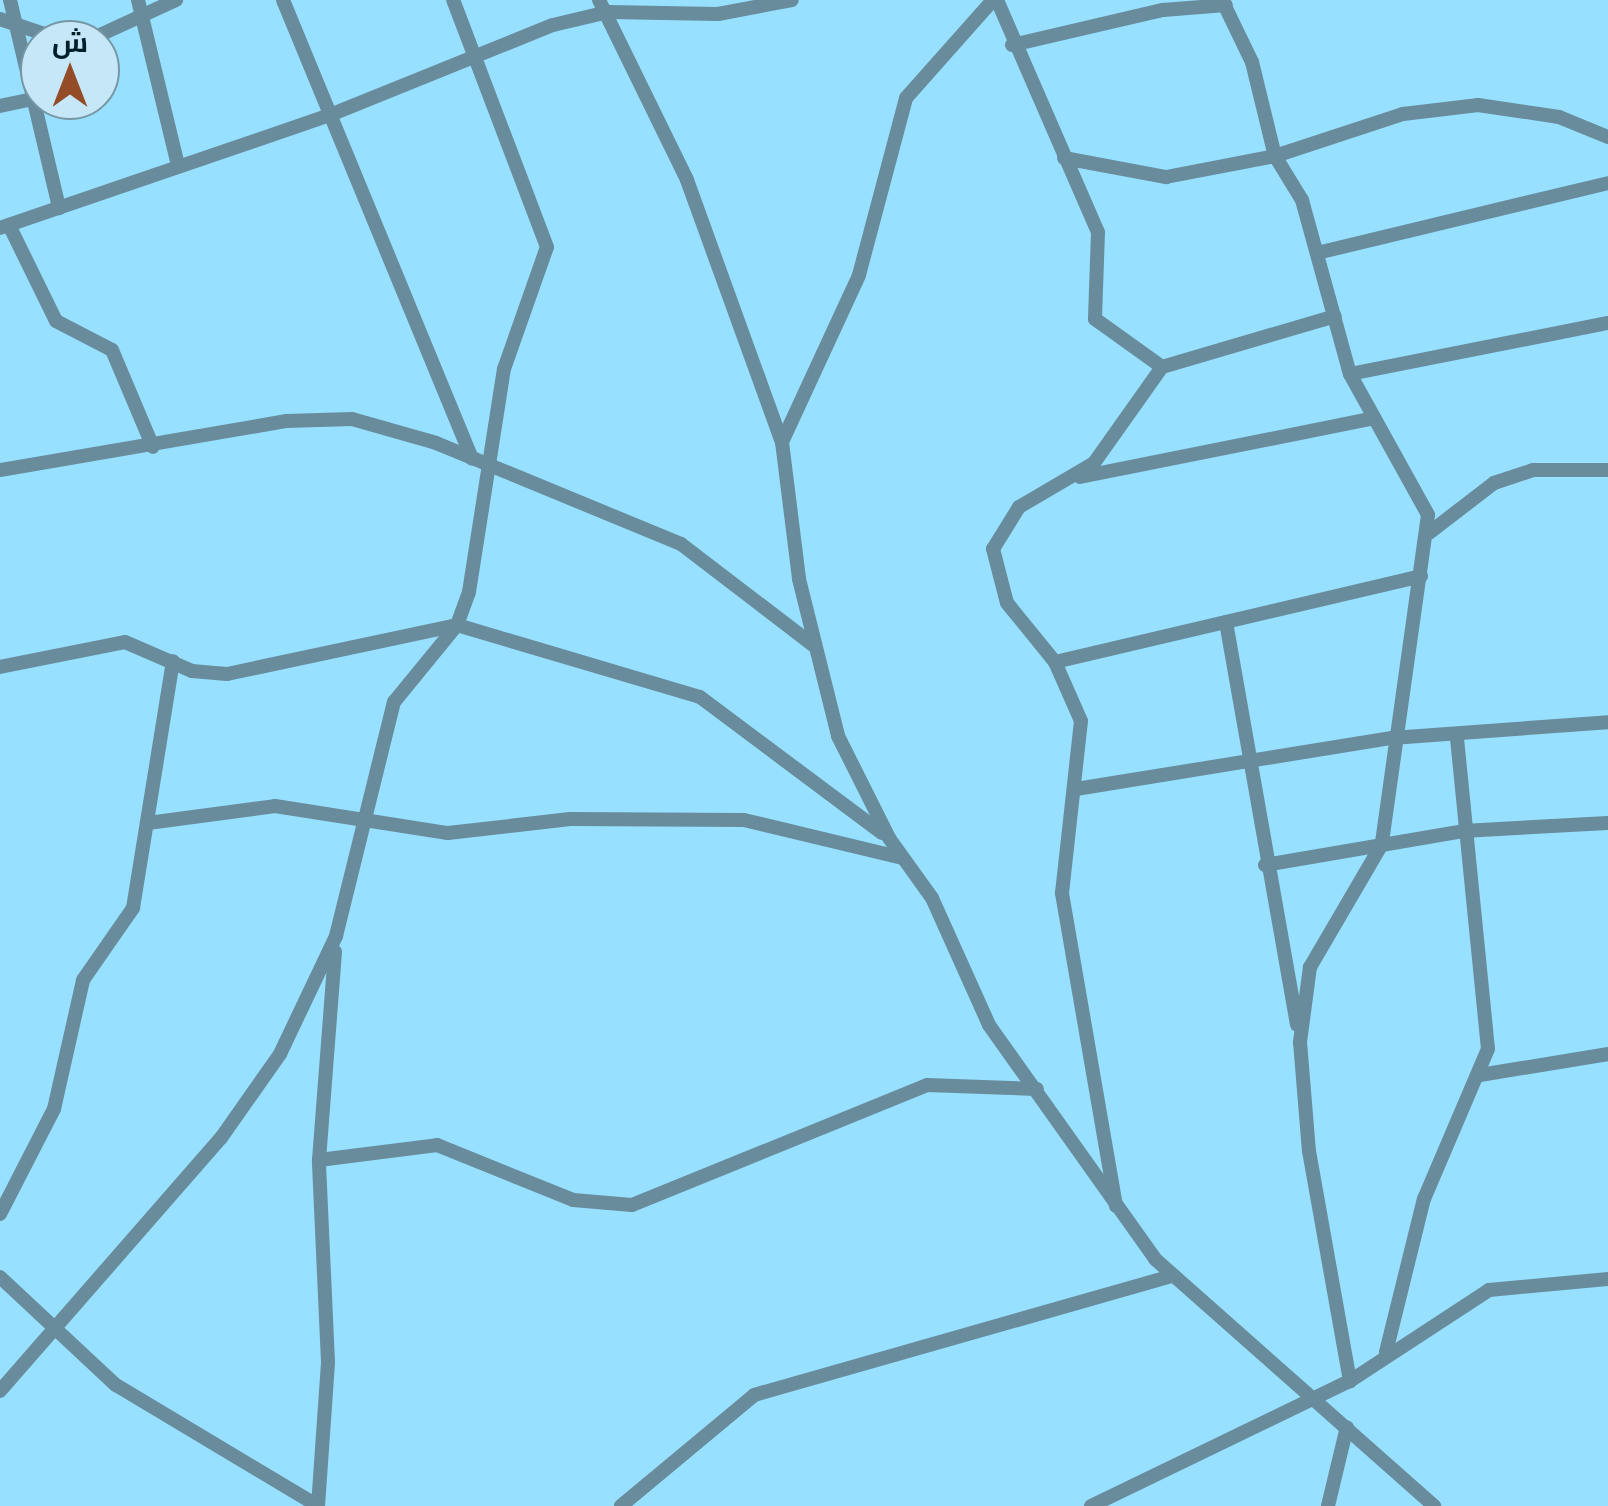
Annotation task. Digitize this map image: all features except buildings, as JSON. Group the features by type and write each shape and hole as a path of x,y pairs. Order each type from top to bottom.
{"street":[{"path":"10,0 20,41"},
{"path":"176,0 140,8 178,164"},
{"path":"283,0 472,459"},
{"path":"0,1277 46,1329 162,1416 318,1506 328,1362 319,1160 336,936 394,702 457,625 491,465 504,369 547,247 480,56 453,0"},
{"path":"154,447 112,350 56,321 4,226 330,115 603,6 718,14 792,0"},
{"path":"782,442 859,275 906,98 995,0 1101,243 1095,319 1162,367"},
{"path":"1012,45 1163,10 1224,3 1252,62 1274,156 1318,254 1350,374 1415,478 1429,533 1392,738 1382,844 1310,966 1300,1042"},
{"path":"603,6 687,180 782,442 814,645 838,736 888,838 932,898 989,1025 1037,1090 1118,1214 1172,1276 1319,1398 1434,1506"},
{"path":"0,19 20,29"},
{"path":"1064,158 1156,178 1274,156 1402,114 1478,105 1559,117 1608,137"},
{"path":"39,120 59,208"},
{"path":"1318,254 1608,183"},
{"path":"1079,477 1162,367 1334,316"},
{"path":"1350,374 1608,323"},
{"path":"0,470 318,418 394,429 682,544 814,645"},
{"path":"1118,1214 1066,935 1081,721 1054,662 1016,620 992,549 1019,507 1079,477 1374,418"},
{"path":"1429,533 1494,483 1533,470 1608,470"},
{"path":"1054,662 1421,576"},
{"path":"1226,622 1265,865 1300,1042 1308,1151 1350,1381"},
{"path":"0,667 102,643 228,674 457,625 700,698 888,838"},
{"path":"0,1214 54,1110 83,980 127,926 148,823 173,661"},
{"path":"1076,790 1250,758 1392,738 1457,739 1608,722"},
{"path":"1386,1352 1424,1199 1480,1075 1488,1038 1463,831 1457,739"},
{"path":"148,823 275,806 462,833 570,819 744,820 903,858"},
{"path":"1265,865 1463,831 1608,823"},
{"path":"0,1391 5,1374 222,1138 280,1054 336,936"},
{"path":"1480,1075 1608,1054"},
{"path":"319,1160 437,1144 573,1200 632,1204 927,1085 1037,1090"},
{"path":"621,1506 754,1395 1172,1276"},
{"path":"1091,1506 1319,1398 1350,1381 1386,1352 1506,1283 1608,1278"},
{"path":"1328,1506 1347,1427"}]}
